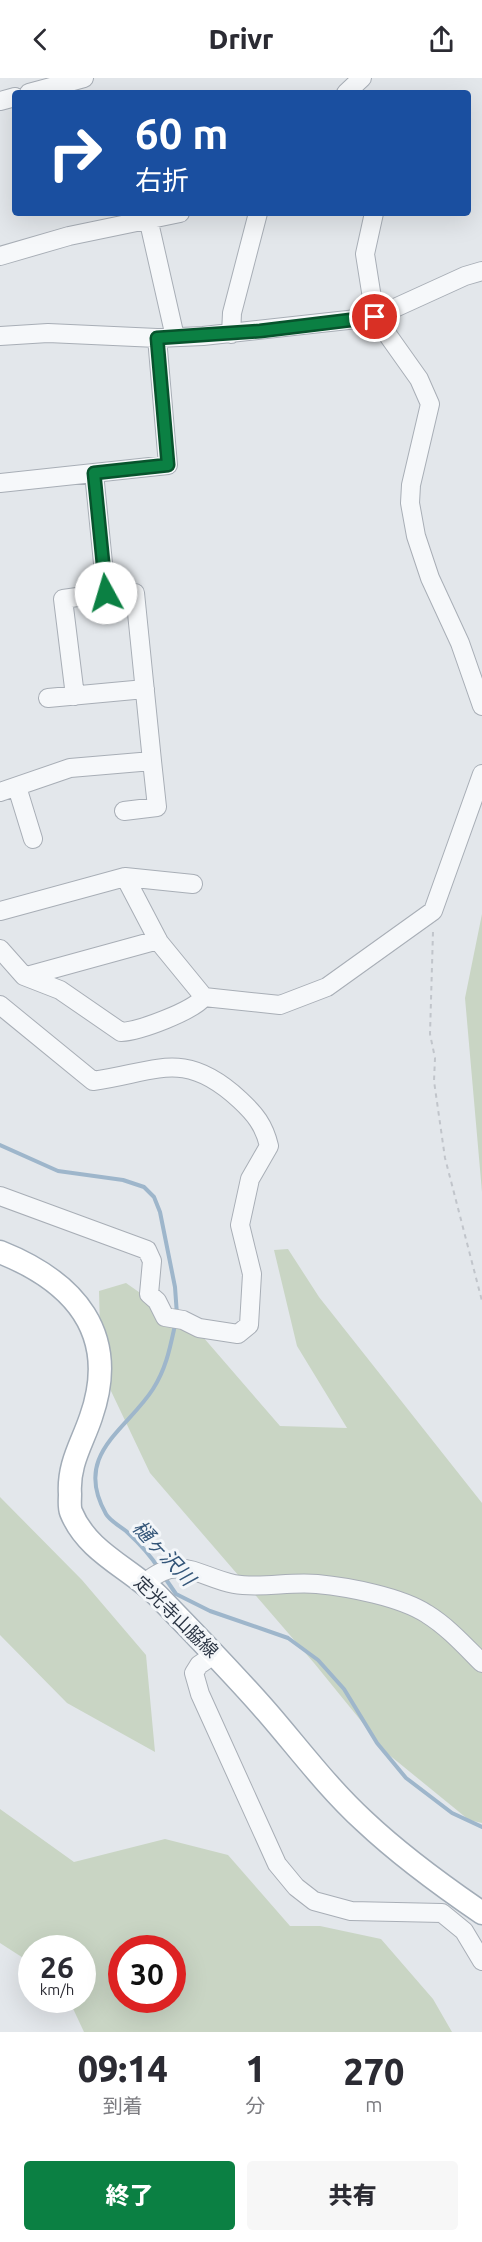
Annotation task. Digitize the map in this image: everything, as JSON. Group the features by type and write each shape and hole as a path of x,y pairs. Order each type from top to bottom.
{"main road":[{"name":"定光寺山脇線","path":"0,1252 46,1276 68,1294 83,1311 102,1358 100,1386 91,1418 73,1457 69,1477 71,1511 87,1537 116,1566 149,1579 363,1821 451,1891 482,1912"}],"street":[{"path":"40,90 84,78"},
{"path":"349,90 362,78"},
{"path":"0,256 69,236 161,216"},
{"path":"231,334 232,313 257,216"},
{"path":"373,216 365,254 375,317 419,379 430,404 411,485 410,503 416,536 430,578 460,643 482,706"},
{"path":"0,483 168,465 166,337 148,218"},
{"path":"0,336 48,333 166,337 231,334 375,317 465,276 482,271"},
{"path":"94,473 106,593"},
{"path":"75,696 63,599 106,593 135,593 157,807 124,811"},
{"path":"48,698 145,689"},
{"path":"33,839 8,790 70,768 152,760"},
{"path":"125,877 158,940 204,997 280,1005 327,987 433,911 482,774"},
{"path":"0,910 125,877 193,884"},
{"path":"24,976 158,940"},
{"path":"0,949 24,976 45,982 71,996 121,1032 133,1032 171,1016 201,1001 204,997"},
{"path":"0,1005 93,1081 154,1068 194,1069 234,1094 265,1127 269,1146 250,1179 240,1225 252,1274 249,1325 238,1334 199,1328 183,1320 165,1317 157,1301 149,1294 152,1261 147,1250 0,1196"},
{"path":"149,1579 174,1568 185,1566 235,1584 317,1584 386,1597 426,1613 454,1635 482,1663"},
{"path":"215,1654 199,1665 194,1673 200,1694 277,1863 296,1887 314,1901 351,1911 442,1913 464,1931 482,1961"}],"path":[{"path":"433,911 430,1034 435,1058 434,1081 444,1158 482,1301"}],"green space":[{"path":"482,914 482,1192 465,998"},
{"path":"288,1249 319,1297 482,1503 482,1823 469,1820 388,1754 314,1663 150,1473 101,1370 99,1291 126,1283 203,1337 280,1426 347,1428 297,1346 274,1250"},
{"path":"0,1497 82,1580 146,1655 155,1752 67,1703 0,1635"},
{"path":"0,1809 74,1862 165,1839 228,1855 290,1926 320,1926 381,1939 433,1999 452,2032 84,2032 75,2013 96,2013 96,1935 18,1935 18,1955 0,1943"}],"waterway":[{"name":"樋ヶ沢川","path":"0,1145 58,1171 123,1180 144,1187 154,1197 160,1212 175,1287 177,1315"},
{"name":"樋ヶ沢川","path":"159,1569 140,1544 106,1514 97,1493 95,1475 99,1459 107,1444 153,1389 167,1358 175,1325"},
{"name":"樋ヶ沢川","path":"165,1578 176,1594 210,1611 288,1638 318,1660 344,1689 377,1743 406,1778 452,1813 482,1827"}],"route":[{"path":"106,593 94,473 168,465 157,338 260,331 375,317"}]}
